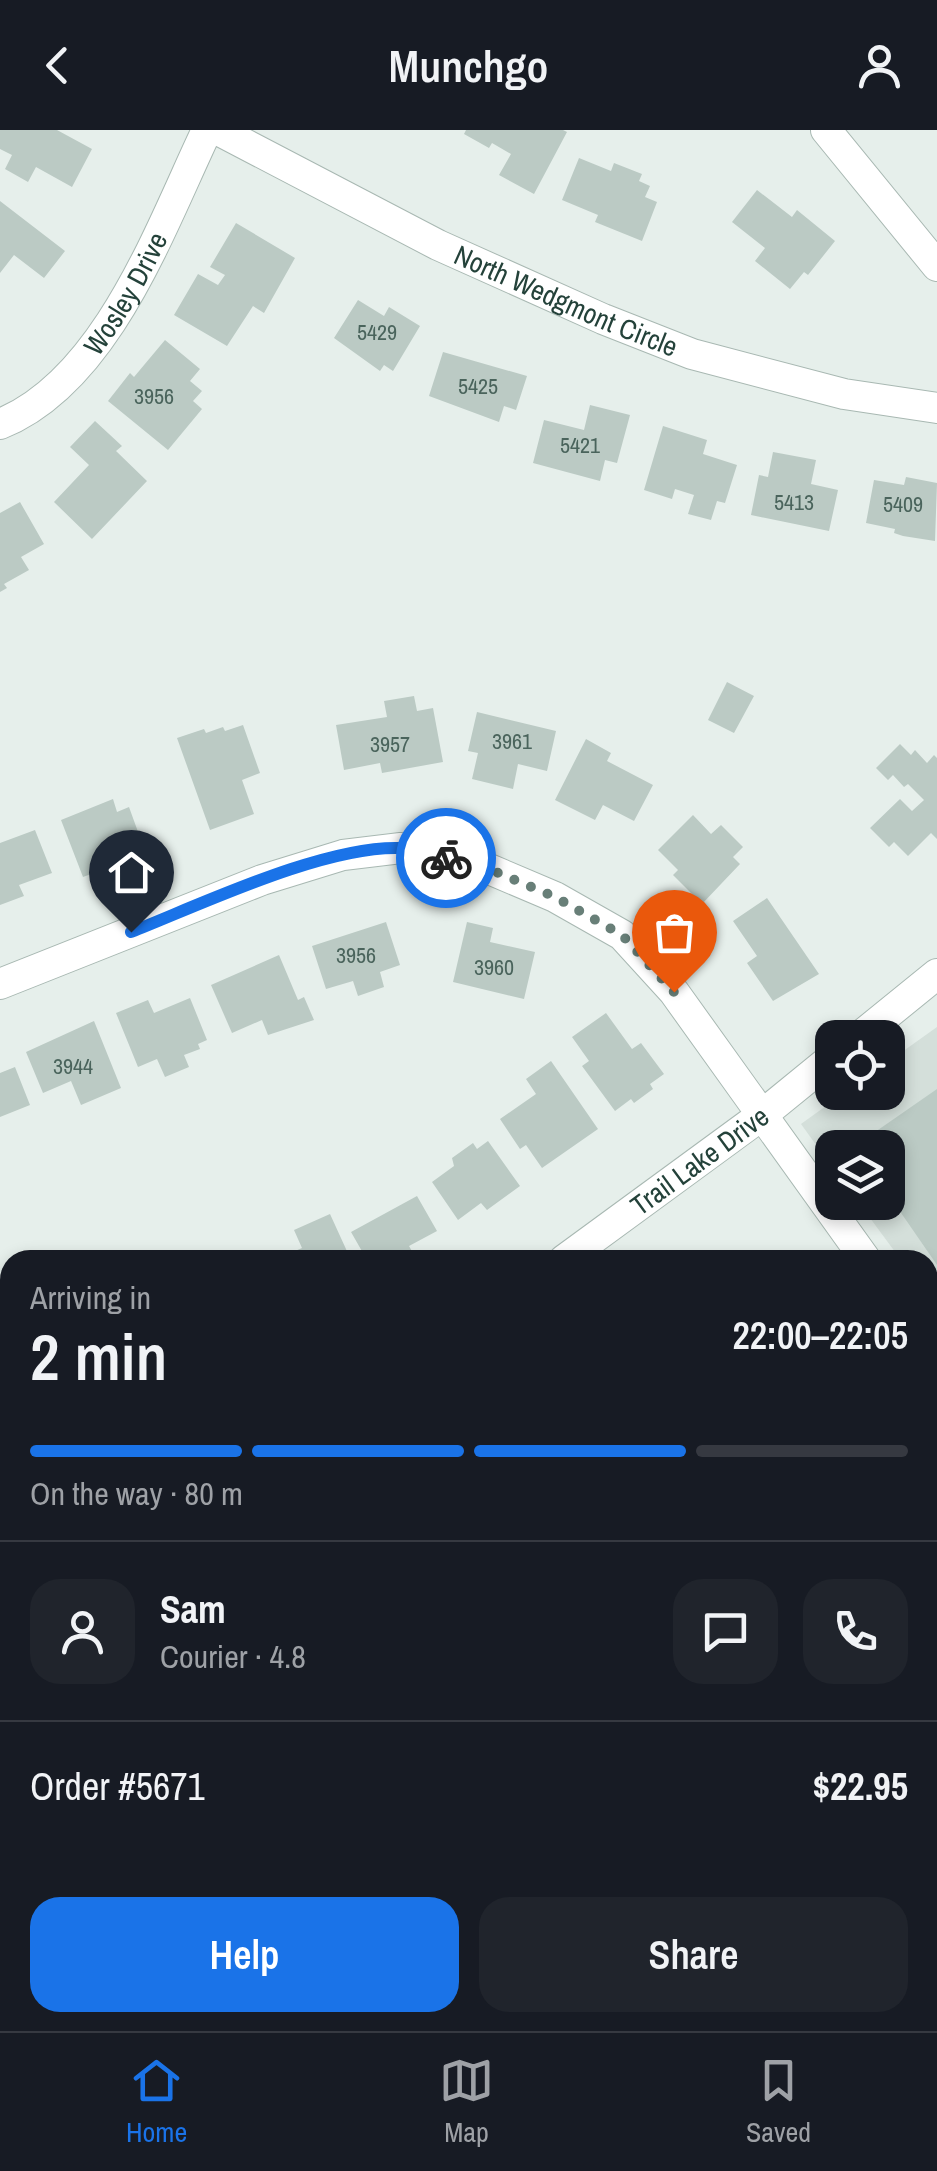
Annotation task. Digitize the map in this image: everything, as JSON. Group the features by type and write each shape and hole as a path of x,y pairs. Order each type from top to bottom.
{"street":[{"name":"Wosley Drive","path":"0,424 56,388 96,343 139,272 208,130"},
{"name":"North Wedgmont Circle","path":"218,130 438,245 692,354 844,394 937,408"},
{"path":"826,130 937,266"},
{"path":"0,984 262,880 344,855 401,848 482,866 555,897 622,935 674,992 859,1250"},
{"path":"880,1020 937,974"},
{"name":"Trail Lake Drive","path":"578,1250 815,1072"}],"shaded area":[{"path":"937,1027 937,1250 894,1250 872,1220 905,1220 905,1130 815,1130 815,1143 801,1124 820,1110 905,1110 905,1050"}],"building":[{"path":"0,130 57,130 92,149 72,187 36,167 28,182 5,169 12,155 0,149"},
{"path":"466,130 567,132 534,194 499,175 511,154 492,143 489,148 464,134"},
{"path":"579,158 611,171 614,163 642,174 639,181 650,186 645,197 657,202 642,241 595,222 598,215 562,200"},
{"path":"757,190 792,217 797,210 835,241 808,275 804,272 790,289 755,261 765,248 732,222"},
{"path":"0,201 65,251 44,278 14,255 0,273"},
{"path":"236,223 295,258 264,313 253,306 227,346 174,315 198,274 218,285 225,275 210,267"},
{"path":"358,300 384,316 389,307 420,326 393,371 384,365 380,371 334,338"},
{"path":"165,340 200,369 190,381 202,391 193,401 202,409 168,450 108,401 130,373 134,377"},
{"path":"443,352 527,376 516,410 504,406 499,422 429,396"},
{"path":"590,405 630,415 617,463 605,460 600,481 533,463 544,420 584,430"},
{"path":"95,421 122,446 116,451 147,481 92,539 54,502 89,465 70,447"},
{"path":"663,426 707,440 703,454 737,465 725,503 717,501 711,520 688,514 694,495 675,489 672,499 644,490"},
{"path":"773,452 816,460 811,484 838,490 829,531 751,515 759,475 768,477"},
{"path":"906,477 937,483 935,541 903,536 894,533 895,529 866,523 874,480 904,485"},
{"path":"20,502 44,544 21,557 29,570 4,584 7,588 0,592 0,513"},
{"path":"727,682 754,696 734,733 708,720"},
{"path":"414,696 417,711 433,708 443,762 382,773 380,763 344,770 336,725 387,717 384,701"},
{"path":"477,712 556,731 547,771 518,764 513,789 472,779 478,753 468,751"},
{"path":"243,725 260,773 242,780 254,814 210,830 177,738 204,729 206,733"},
{"path":"586,739 611,753 607,761 653,785 634,821 603,805 595,820 555,800"},
{"path":"900,744 911,755 915,750 927,763 934,755 937,758 937,839 931,833 908,856 894,842 889,847 870,828 900,799 912,811 924,800 908,784 904,787 893,775 888,780 876,768"},
{"path":"113,799 117,812 129,807 146,854 83,877 61,820"},
{"path":"693,815 711,834 721,825 743,847 733,857 740,864 702,904 673,875 678,870 658,850"},
{"path":"35,830 52,873 19,885 24,896 0,905 0,843"},
{"path":"767,898 819,974 773,1001 747,963 757,956 733,921"},
{"path":"386,922 400,965 380,972 384,987 358,996 353,981 326,989 312,946"},
{"path":"467,922 493,928 490,942 535,952 524,999 453,982"},
{"path":"279,955 298,1000 304,997 314,1020 268,1035 262,1020 232,1033 211,985"},
{"path":"190,998 207,1040 198,1044 200,1049 184,1055 189,1067 165,1077 157,1059 138,1067 116,1013 148,1000 154,1013"},
{"path":"606,1013 632,1049 641,1043 664,1074 650,1084 653,1089 615,1111 582,1066 589,1061 572,1037"},
{"path":"94,1021 121,1088 81,1105 71,1081 43,1093 26,1052"},
{"path":"551,1061 598,1129 542,1168 526,1145 520,1149 500,1119 536,1094 526,1079"},
{"path":"15,1067 30,1105 0,1117 0,1073"},
{"path":"937,1089 937,1250 927,1250 905,1219 905,1130 878,1130"},
{"path":"488,1141 520,1186 487,1210 481,1203 458,1220 432,1182 454,1166 452,1158 473,1143 477,1149"},
{"path":"417,1196 437,1231 409,1246 411,1250 361,1250 351,1232"},
{"path":"330,1214 346,1250 297,1250 302,1248 294,1230"}],"way so far":[{"path":"446,858 482,866 555,897 622,935 674,992"}],"route":[{"path":"131,932 262,880 344,855 401,848 446,858"}]}
